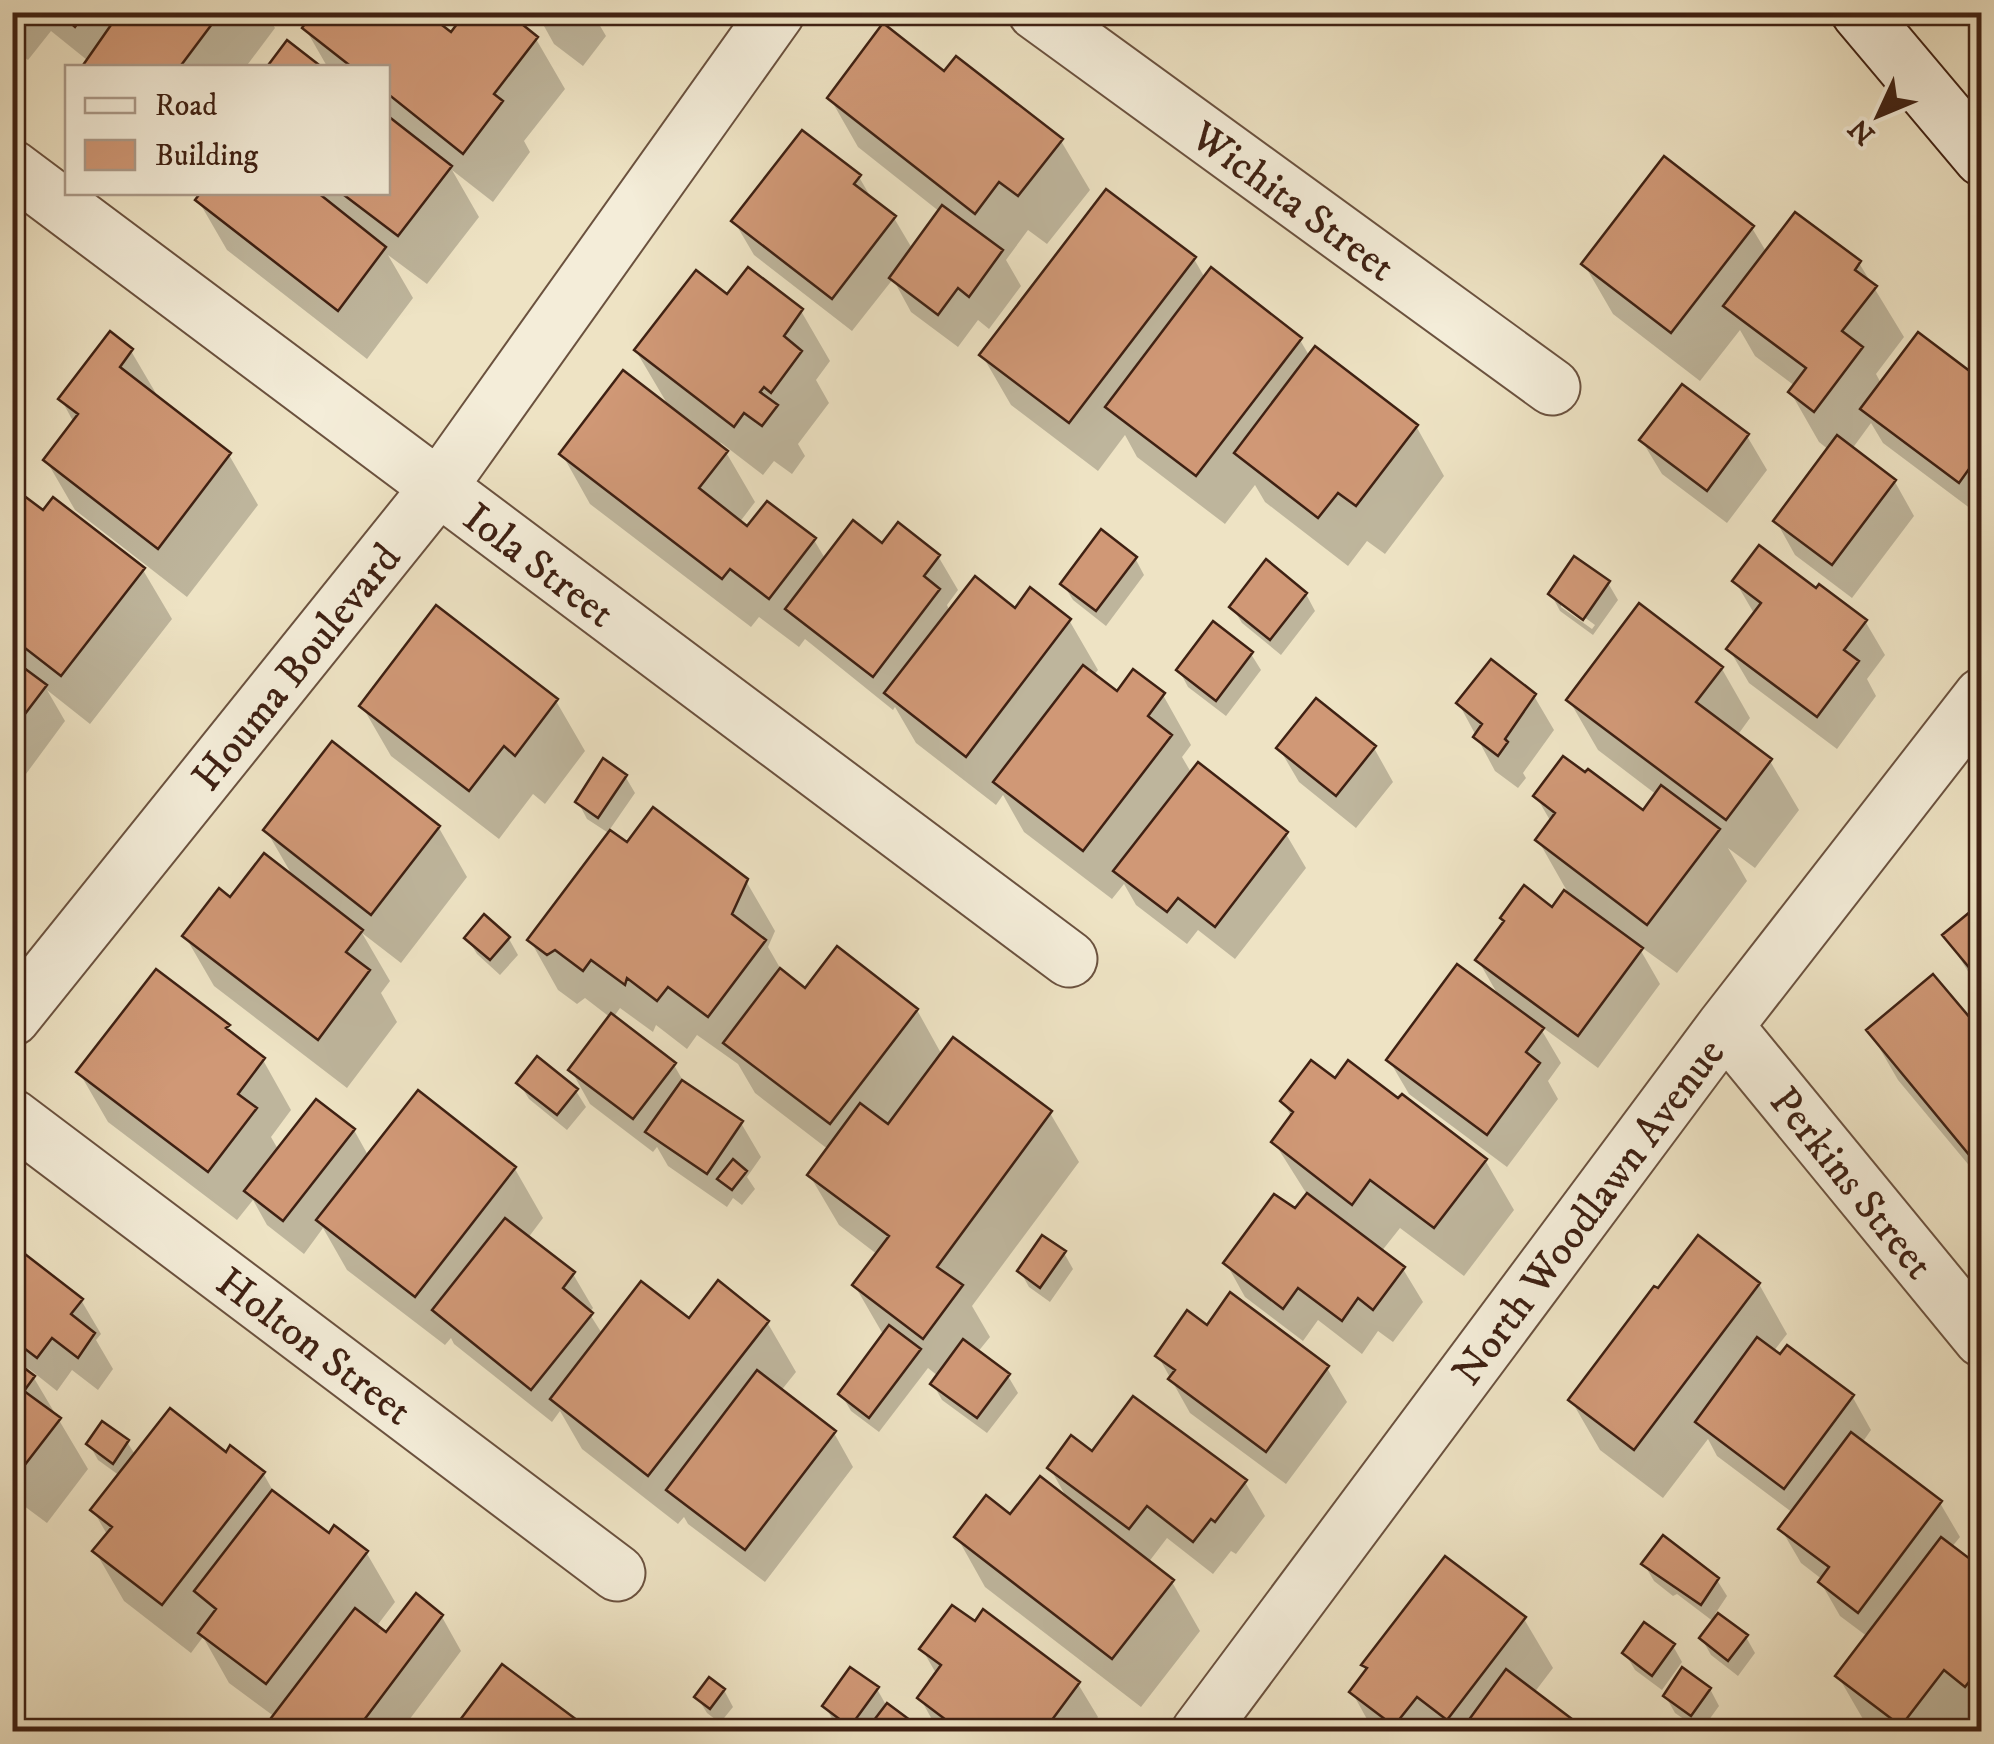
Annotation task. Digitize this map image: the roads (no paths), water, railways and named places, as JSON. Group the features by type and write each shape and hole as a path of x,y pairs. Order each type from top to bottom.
{"street":[{"name":"Houma Boulevard","path":"12,1018 438,488 777,12"},
{"name":"Wichita Street","path":"1036,12 1552,387"},
{"path":"1859,12 1982,158"},
{"name":"Iola Street","path":"12,168 1069,959"},
{"name":"North Woodlawn Avenue","path":"1209,1727 1724,1026 1982,696"},
{"name":"Perkins Street","path":"1724,1026 1982,1339"},
{"name":"Holton Street","path":"12,1118 616,1573"}]}
